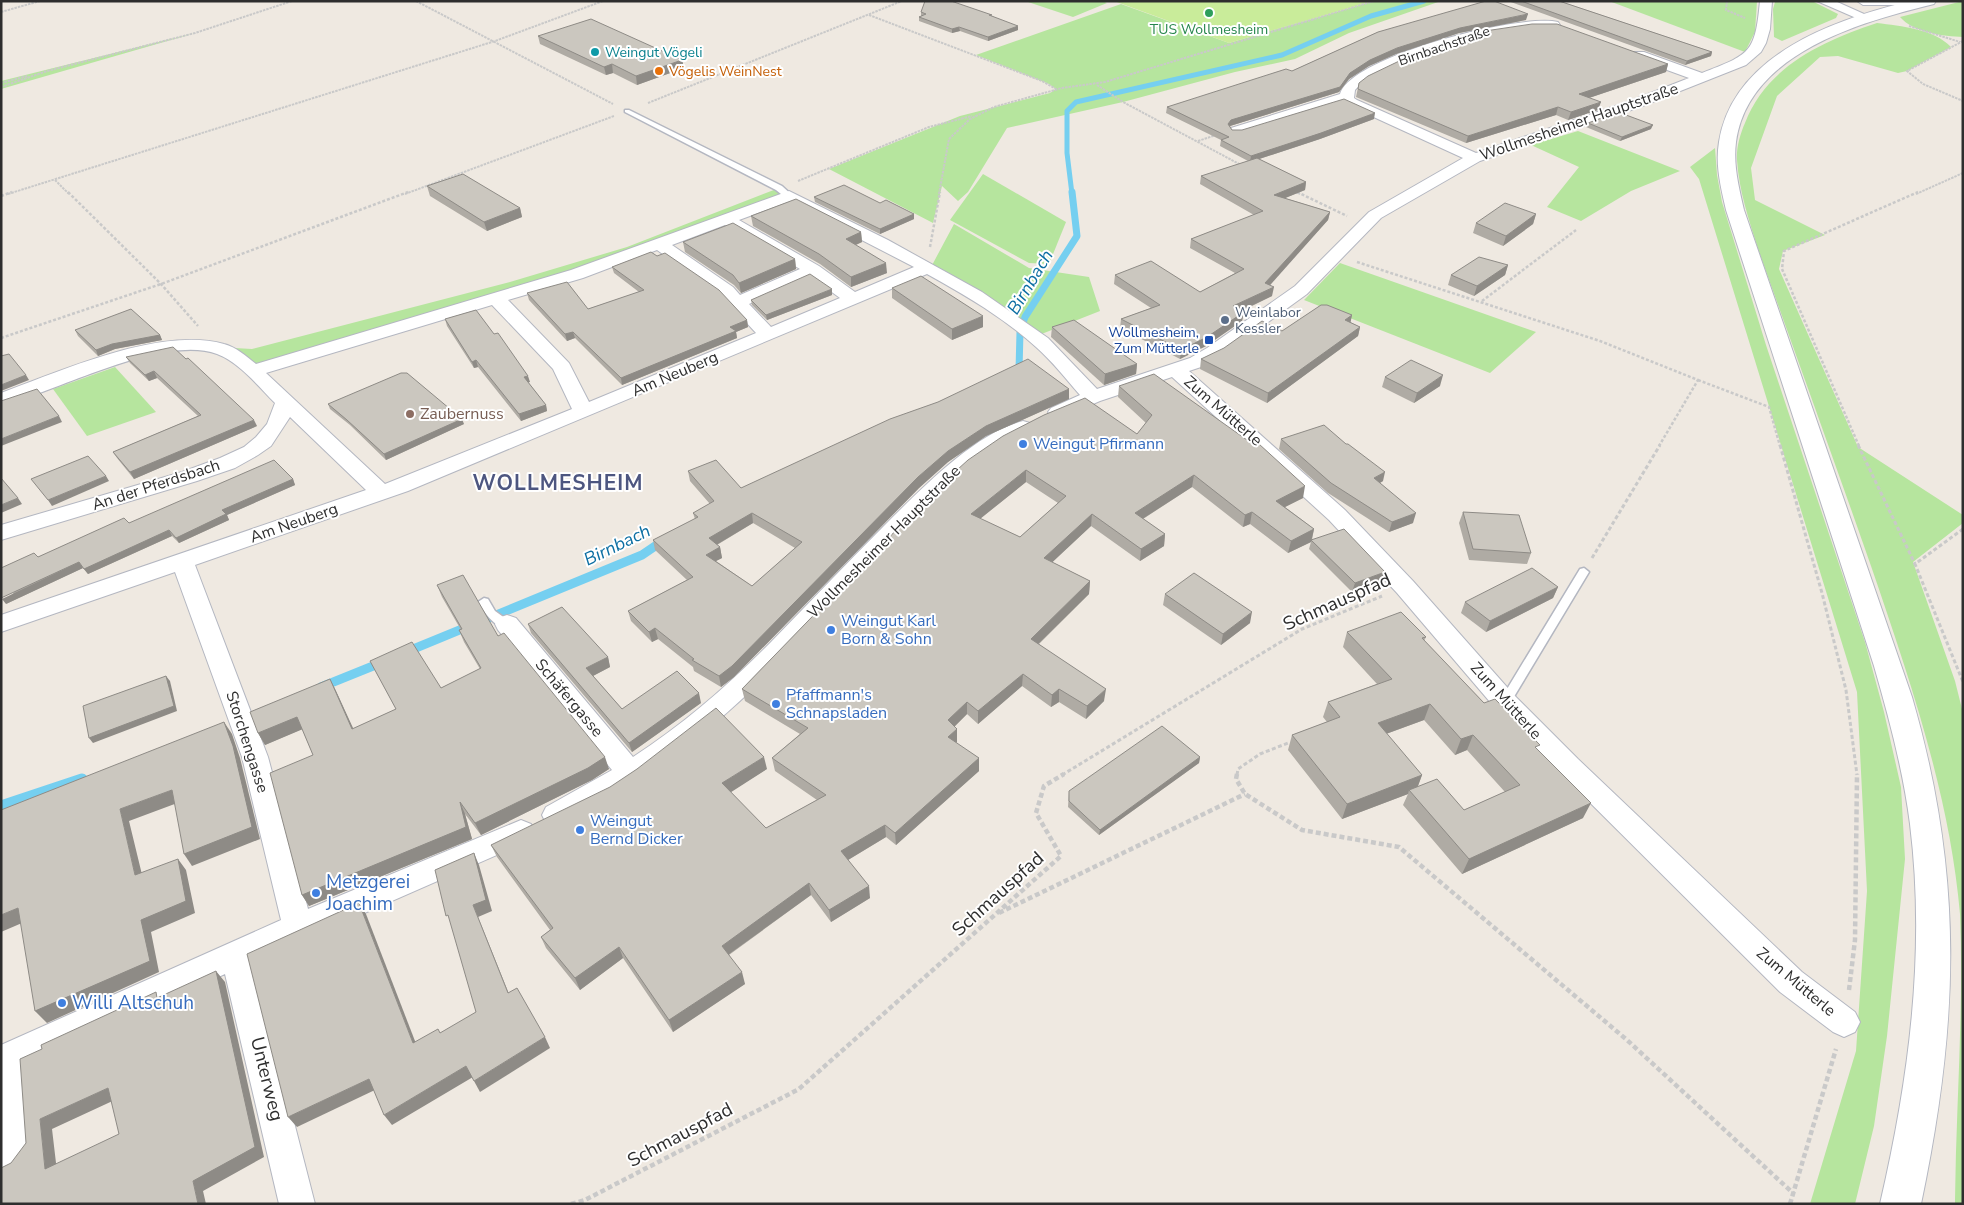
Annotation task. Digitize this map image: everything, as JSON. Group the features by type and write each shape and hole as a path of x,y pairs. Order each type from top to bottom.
{"main road":[{"path":"1900,1204 1924,1083 1934,990 1935,958 1926,826 1906,722 1735,210 1728,172 1728,135 1741,103 1760,77 1809,41 1875,15 1929,1"}],"street":[{"path":"1823,1 1875,15"},
{"path":"1853,1 1875,15"},
{"path":"1863,1 1904,1"},
{"name":"Wollmesheimer Hauptstraße","path":"7,1058 298,927 535,826 630,772 744,685 867,556 956,468 994,442 1093,397 1176,370 1197,362 1214,352 1276,310 1301,290 1366,225 1388,207 1475,158 1506,145 1616,110 1703,78 1748,57 1761,43 1767,2"},
{"name":"Birnbachstraße","path":"1346,96 1350,87 1362,78 1441,44 1502,27 1559,27 1518,11"},
{"path":"1626,50 1703,78"},
{"path":"1236,131 1346,96 1358,106 1475,158"},
{"path":"253,371 577,274 726,219 784,192 927,268 1019,325 1045,345 1093,397"},
{"path":"726,219 813,270 852,298"},
{"path":"659,244 727,291 768,335"},
{"name":"Am Neuberg","path":"1,624 382,493 583,412 927,268"},
{"path":"738,302 813,270"},
{"path":"496,299 562,367 583,412"},
{"path":"1,400 131,355 186,346 217,347 235,356 253,371 382,493"},
{"name":"Zum Mütterle","path":"1176,370 1285,466 1343,521 1405,587 1505,702 1574,773 1784,975 1844,1022"},
{"name":"An der Pferdsbach","path":"1,533 186,477 241,456 252,450 274,431 281,420 285,402"},
{"name":"Storchengasse","path":"182,561 255,756 298,927"},
{"name":"Schäfergasse","path":"499,619 630,772"},
{"name":"Unterweg","path":"236,955 297,1204"},
{"path":"1,1167 20,1152 7,1058"}],"lane":[{"path":"627,111 784,192"},
{"path":"1505,702 1584,572"},
{"path":"484,602 499,619"}],"path":[{"path":"1,12 40,1"},
{"path":"1,83 194,34 292,1"},
{"path":"416,1 627,111"},
{"path":"1,196 495,41 603,1"},
{"path":"1,338 161,284 627,111 902,1"},
{"path":"784,192 929,127 974,115 998,106 1050,94 1056,89 1097,85 1285,26 1374,1"},
{"path":"1727,1 1726,10 1729,12 1765,22"},
{"path":"868,14 1042,81 1056,89"},
{"path":"1875,15 1961,42"},
{"path":"1961,42 1907,71 1909,76 1963,100"},
{"path":"1,87 47,71"},
{"path":"1097,85 1105,92 1245,166"},
{"path":"927,268 933,223 950,139 960,125 974,115"},
{"path":"1197,141 1201,140"},
{"path":"1963,174 1784,251 1782,270 1840,402 1915,564 1963,682"},
{"path":"55,180 161,284 217,347"},
{"path":"1294,191 1366,225"},
{"path":"1481,301 1576,230"},
{"path":"1336,255 1600,341 1768,407 1822,593 1846,690 1857,777 1855,940 1844,1022 1790,1204"},
{"path":"1584,572 1698,380"},
{"path":"1915,564 1963,529"},
{"name":"Schmauspfad","path":"572,1204 585,1200 799,1089 1061,856 1036,813 1044,786 1302,629 1405,587"},
{"path":"1288,743 1260,754 1238,769 1236,779 1245,794 1302,830 1399,847 1627,1040 1794,1194"},
{"path":"994,915 1245,794"}],"green space":[{"path":"1025,1 1102,1 1107,3 1073,17"},
{"path":"1114,1 1374,1 1229,43"},
{"path":"1374,1 1441,1 1349,33 1295,59 1235,72 1123,102 1007,128 968,192 958,201 942,186 933,223 829,169 960,116 1050,93 1056,89 1049,84 976,55 1121,4 1229,43"},
{"path":"1609,1 1757,1 1755,32 1745,52"},
{"path":"1812,1 1838,14 1836,18 1782,41 1774,37 1773,9 1775,2"},
{"path":"1963,1 1963,37 1929,33 1913,27 1900,17"},
{"path":"1877,23 1917,29 1936,36 1951,47 1907,71 1898,73 1838,56 1820,57 1777,96 1751,168 1755,200 1825,235 1783,251 1779,269 1858,447 1963,515 1963,523 1913,562 1955,681 1963,713 1963,1204 1955,1204 1960,1021 1960,914 1947,825 1926,737 1900,651 1758,249 1742,194 1737,160 1740,137 1755,103 1767,86 1782,71 1799,58 1817,48 1837,38"},
{"path":"195,33 1,89 1,81"},
{"path":"1578,131 1680,171 1631,191 1581,221 1547,207 1579,167 1531,145"},
{"path":"1715,148 1722,202 1766,345 1865,642 1884,712 1901,787 1905,859 1887,1036 1874,1126 1855,1204 1810,1204 1856,1051 1867,891 1857,692 1699,179 1690,167"},
{"path":"983,174 1066,222 1049,264 1029,263 950,220"},
{"path":"779,188 789,196 577,274 253,371 217,347 252,349 510,282 627,247"},
{"path":"954,224 1029,268 1089,277 1100,311 1039,335 930,269"},
{"path":"1340,263 1536,332 1490,373 1304,300"},
{"path":"115,367 156,412 87,436 53,389"}],"building":[{"path":"925,1 951,1 1018,26 988,37 959,27 952,29 919,17 926,14 921,12"},
{"path":"1486,1 1494,1 1528,14 1460,28 1397,48 1370,60 1350,73 1340,87 1231,120 1228,124 1232,130 1242,130 1344,99 1375,113 1321,133 1251,156 1221,140 1229,137 1167,107 1286,69 1292,71 1378,32"},
{"path":"1521,1 1559,1 1712,52 1687,61"},
{"path":"591,19 682,60 636,76 612,64 604,67 538,36"},
{"path":"1532,24 1557,24 1668,64 1579,94 1601,102 1571,112 1558,107 1468,136 1358,89 1359,83 1368,76 1420,51 1485,31"},
{"path":"1618,112 1653,125 1622,137 1588,123"},
{"path":"1257,158 1306,182 1274,195 1330,212 1265,283 1274,287 1233,306 1244,312 1207,337 1181,350 1121,319 1160,305 1115,275 1151,261 1200,292 1244,269 1191,239 1263,211 1201,176"},
{"path":"463,174 520,208 484,222 427,186"},
{"path":"844,185 880,203 886,200 914,214 880,229 814,197"},
{"path":"796,199 861,232 846,239 886,263 851,277 819,254 751,216"},
{"path":"1505,203 1536,214 1506,236 1476,223"},
{"path":"733,223 795,259 739,283 733,275 683,242"},
{"path":"651,252 657,256 665,253 719,290 747,320 730,327 736,331 621,378 573,332 565,334 527,293 567,282 588,309 644,290 612,267"},
{"path":"1479,257 1508,265 1477,286 1451,275"},
{"path":"810,274 832,289 766,315 751,300"},
{"path":"921,276 983,316 952,329 892,288"},
{"path":"1321,305 1327,305 1352,315 1345,320 1360,327 1268,393 1201,359 1224,348 1262,321 1282,331"},
{"path":"131,309 160,335 112,344 96,350 75,330"},
{"path":"476,310 494,334 498,333 528,376 524,377 546,405 519,414 476,360 472,362 445,319"},
{"path":"1074,320 1137,364 1105,374 1052,327"},
{"path":"173,347 186,359 188,358 254,420 130,472 113,452 201,415 154,371 145,375 126,357"},
{"path":"9,354 26,375 1,385 1,356"},
{"path":"1028,359 1069,389 986,426 948,451 918,477 732,666 719,676 692,660 694,659 655,628 649,632 628,611 693,577 653,540 698,517 693,513 714,501 688,471 716,460 741,488 890,419 938,402","holes":["752,513 802,542 752,586 706,555 720,547 709,538"]},
{"path":"1411,360 1443,375 1417,393 1385,377"},
{"path":"401,373 407,373 462,419 384,454 328,404"},
{"path":"1154,374 1254,445 1259,444 1305,486 1276,501 1314,529 1291,541 1252,512 1245,515 1194,475 1135,513 1165,534 1141,549 1092,514 1044,558 1090,581 1031,639 1106,689 1087,706 1059,689 1052,695 1023,674 978,711 967,702 948,720 957,729 948,737 979,758 895,833 885,825 841,851 869,886 829,910 809,883 722,946 742,972 669,1020 619,947 575,978 541,937 553,928 491,845 610,787 637,769 716,708 764,757 722,783 766,828 826,795 772,758 808,728 742,689 937,488 968,460 1003,436 1044,415 1085,398 1137,434 1152,415 1119,386","holes":["1026,470 1066,496 1020,537 971,514"]},
{"path":"37,389 59,416 1,439 1,401"},
{"path":"1324,425 1346,444 1385,472 1374,478 1416,513 1392,522 1331,483 1281,439"},
{"path":"88,456 106,476 48,500 31,479"},
{"path":"274,460 293,479 222,510 226,514 176,538 169,530 84,569 79,562 1,598 1,568 34,553 38,557 124,518 129,523"},
{"path":"1,478 18,498 1,505"},
{"path":"1463,512 1519,515 1531,553 1473,549"},
{"path":"1344,529 1385,572 1355,583 1311,540"},
{"path":"1532,568 1558,587 1490,621 1465,602"},
{"path":"1194,573 1252,612 1223,634 1165,594"},
{"path":"463,575 498,636 504,633 605,757 588,768 475,823 460,802 466,827 302,895 270,773 313,755 297,717 258,733 250,712 330,679 352,729 396,709 370,661 412,642 441,688 481,668 459,630 462,629 437,585"},
{"path":"562,607 608,657 586,668 622,709 677,671 699,693 629,743 528,624"},
{"path":"1401,612 1426,637 1422,638 1484,703 1495,699 1540,745 1535,747 1591,803 1469,859 1409,790 1437,779 1464,810 1520,785 1473,735 1461,739 1430,704 1378,723 1422,775 1347,804 1292,735 1340,717 1328,702 1392,679 1347,632"},
{"path":"166,676 174,706 89,738 83,706"},
{"path":"224,722 233,746 252,827 184,854 172,790 120,809 135,875 178,859 186,901 141,920 150,961 35,1011 18,908 1,915 1,810"},
{"path":"1162,726 1200,757 1100,830 1069,801 1069,791"},
{"path":"474,853 486,900 473,905 508,993 517,988 545,1037 474,1081 466,1066 384,1115 369,1079 288,1117 247,954 359,903 413,1043 438,1029 440,1033 476,1012 448,915 446,916 435,870"},
{"path":"216,971 255,1147 193,1181 198,1204 1,1204 1,1168 11,1163 26,1143 20,1059 42,1049 41,1045 156,992 157,998","holes":["108,1088 119,1134 45,1169 40,1119"]}],"waterway":[{"name":"Birnbach","path":"1072,194 1067,153 1067,111 1076,102 1282,55 1371,16 1424,1"},
{"name":"Birnbach","path":"1013,372 1019,370 1020,332 1025,317 1077,236 1072,192"},
{"name":"Birnbach","path":"406,652 642,555 664,540"},
{"name":"Birnbach","path":"321,687 383,662"},
{"name":"Birnbach","path":"1,806 82,779"}],"place":[{"name":"TUS Wollmesheim","path":"1209,13"},
{"name":"Weingut Vögeli","path":"595,52"},
{"name":"Vögelis WeinNest","path":"659,71"},
{"name":"Weinlabor Kessler","path":"1225,320"},
{"name":"Wollmesheim, Zum Mütterle","path":"1209,340"},
{"name":"Zaubernuss","path":"410,414"},
{"name":"Weingut Pfirmann","path":"1023,444"},
{"name":"Weingut Karl Born & Sohn","path":"831,630"},
{"name":"Pfaffmann's Schnapsladen","path":"776,704"},
{"name":"Weingut Bernd Dicker","path":"580,830"},
{"name":"Metzgerei Joachim","path":"316,893"},
{"name":"Willi Altschuh","path":"62,1003"}],"district":[{"name":"WOLLMESHEIM","path":"558,483"}]}
